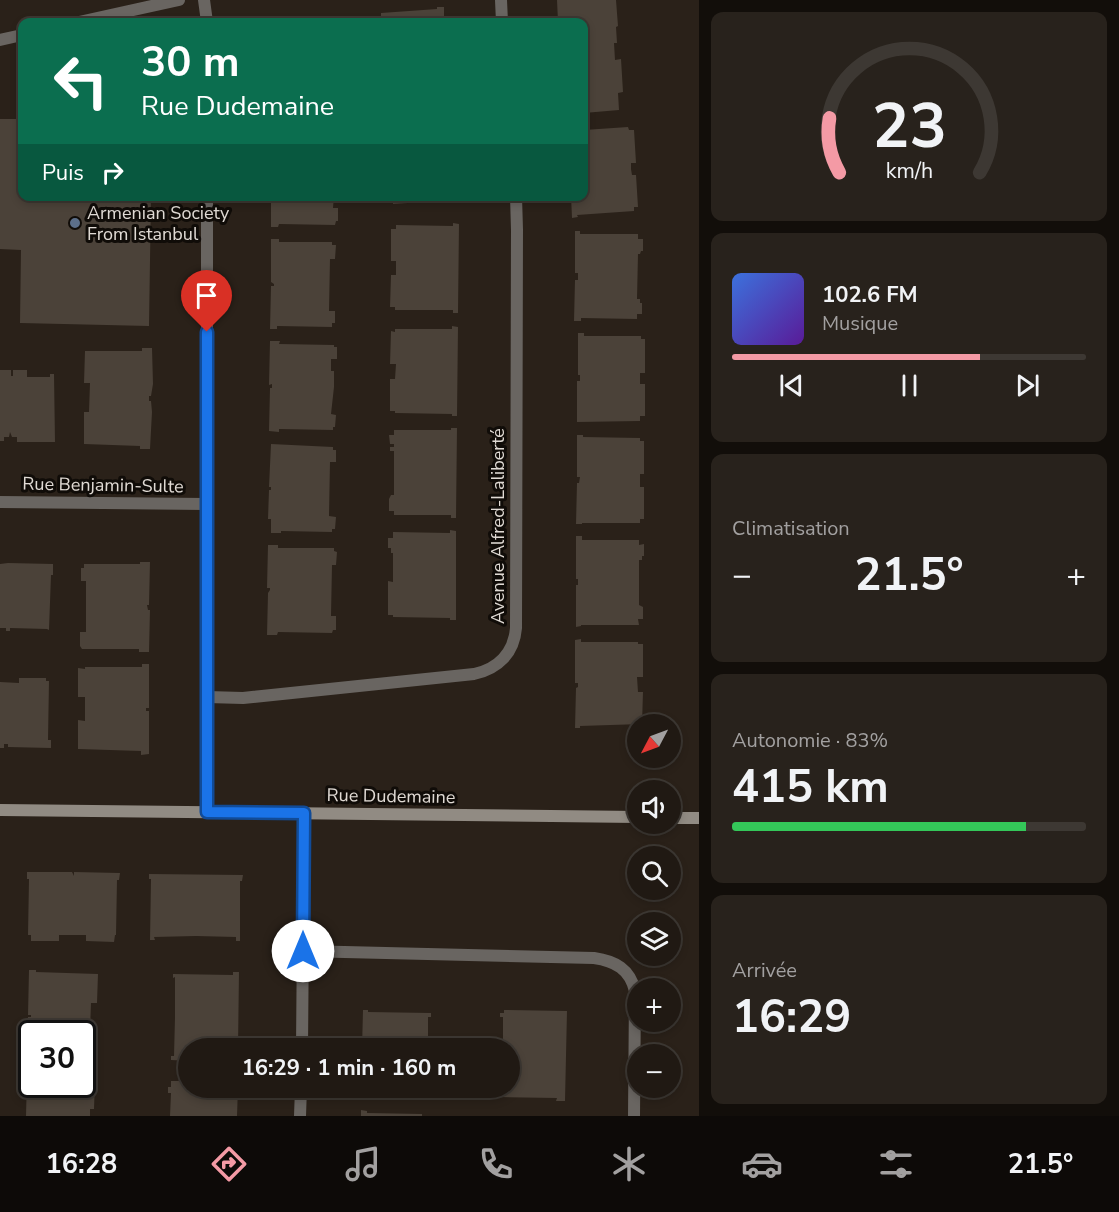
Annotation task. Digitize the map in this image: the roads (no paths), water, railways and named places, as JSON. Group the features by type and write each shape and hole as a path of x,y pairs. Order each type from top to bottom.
{"street":[{"path":"97,18 179,0"},
{"path":"204,0 206,18"},
{"path":"501,0 502,18"},
{"path":"0,40 18,36"},
{"path":"207,201 207,812"},
{"name":"Avenue Alfred-Laliberté","path":"207,697 243,698 474,674 497,665 509,652 516,628 516,201"},
{"name":"Rue Benjamin-Sulte","path":"0,502 206,504"},
{"name":"Rue Dudemaine","path":"0,810 627,817"},
{"path":"302,1038 304,813"},
{"path":"681,818 699,818"},
{"path":"303,951 594,958 612,961 630,976 635,991 634,1116"},
{"path":"300,1116 301,1098"}],"place":[{"name":"Armenian Society From Istanbul","path":"75,223"}]}
